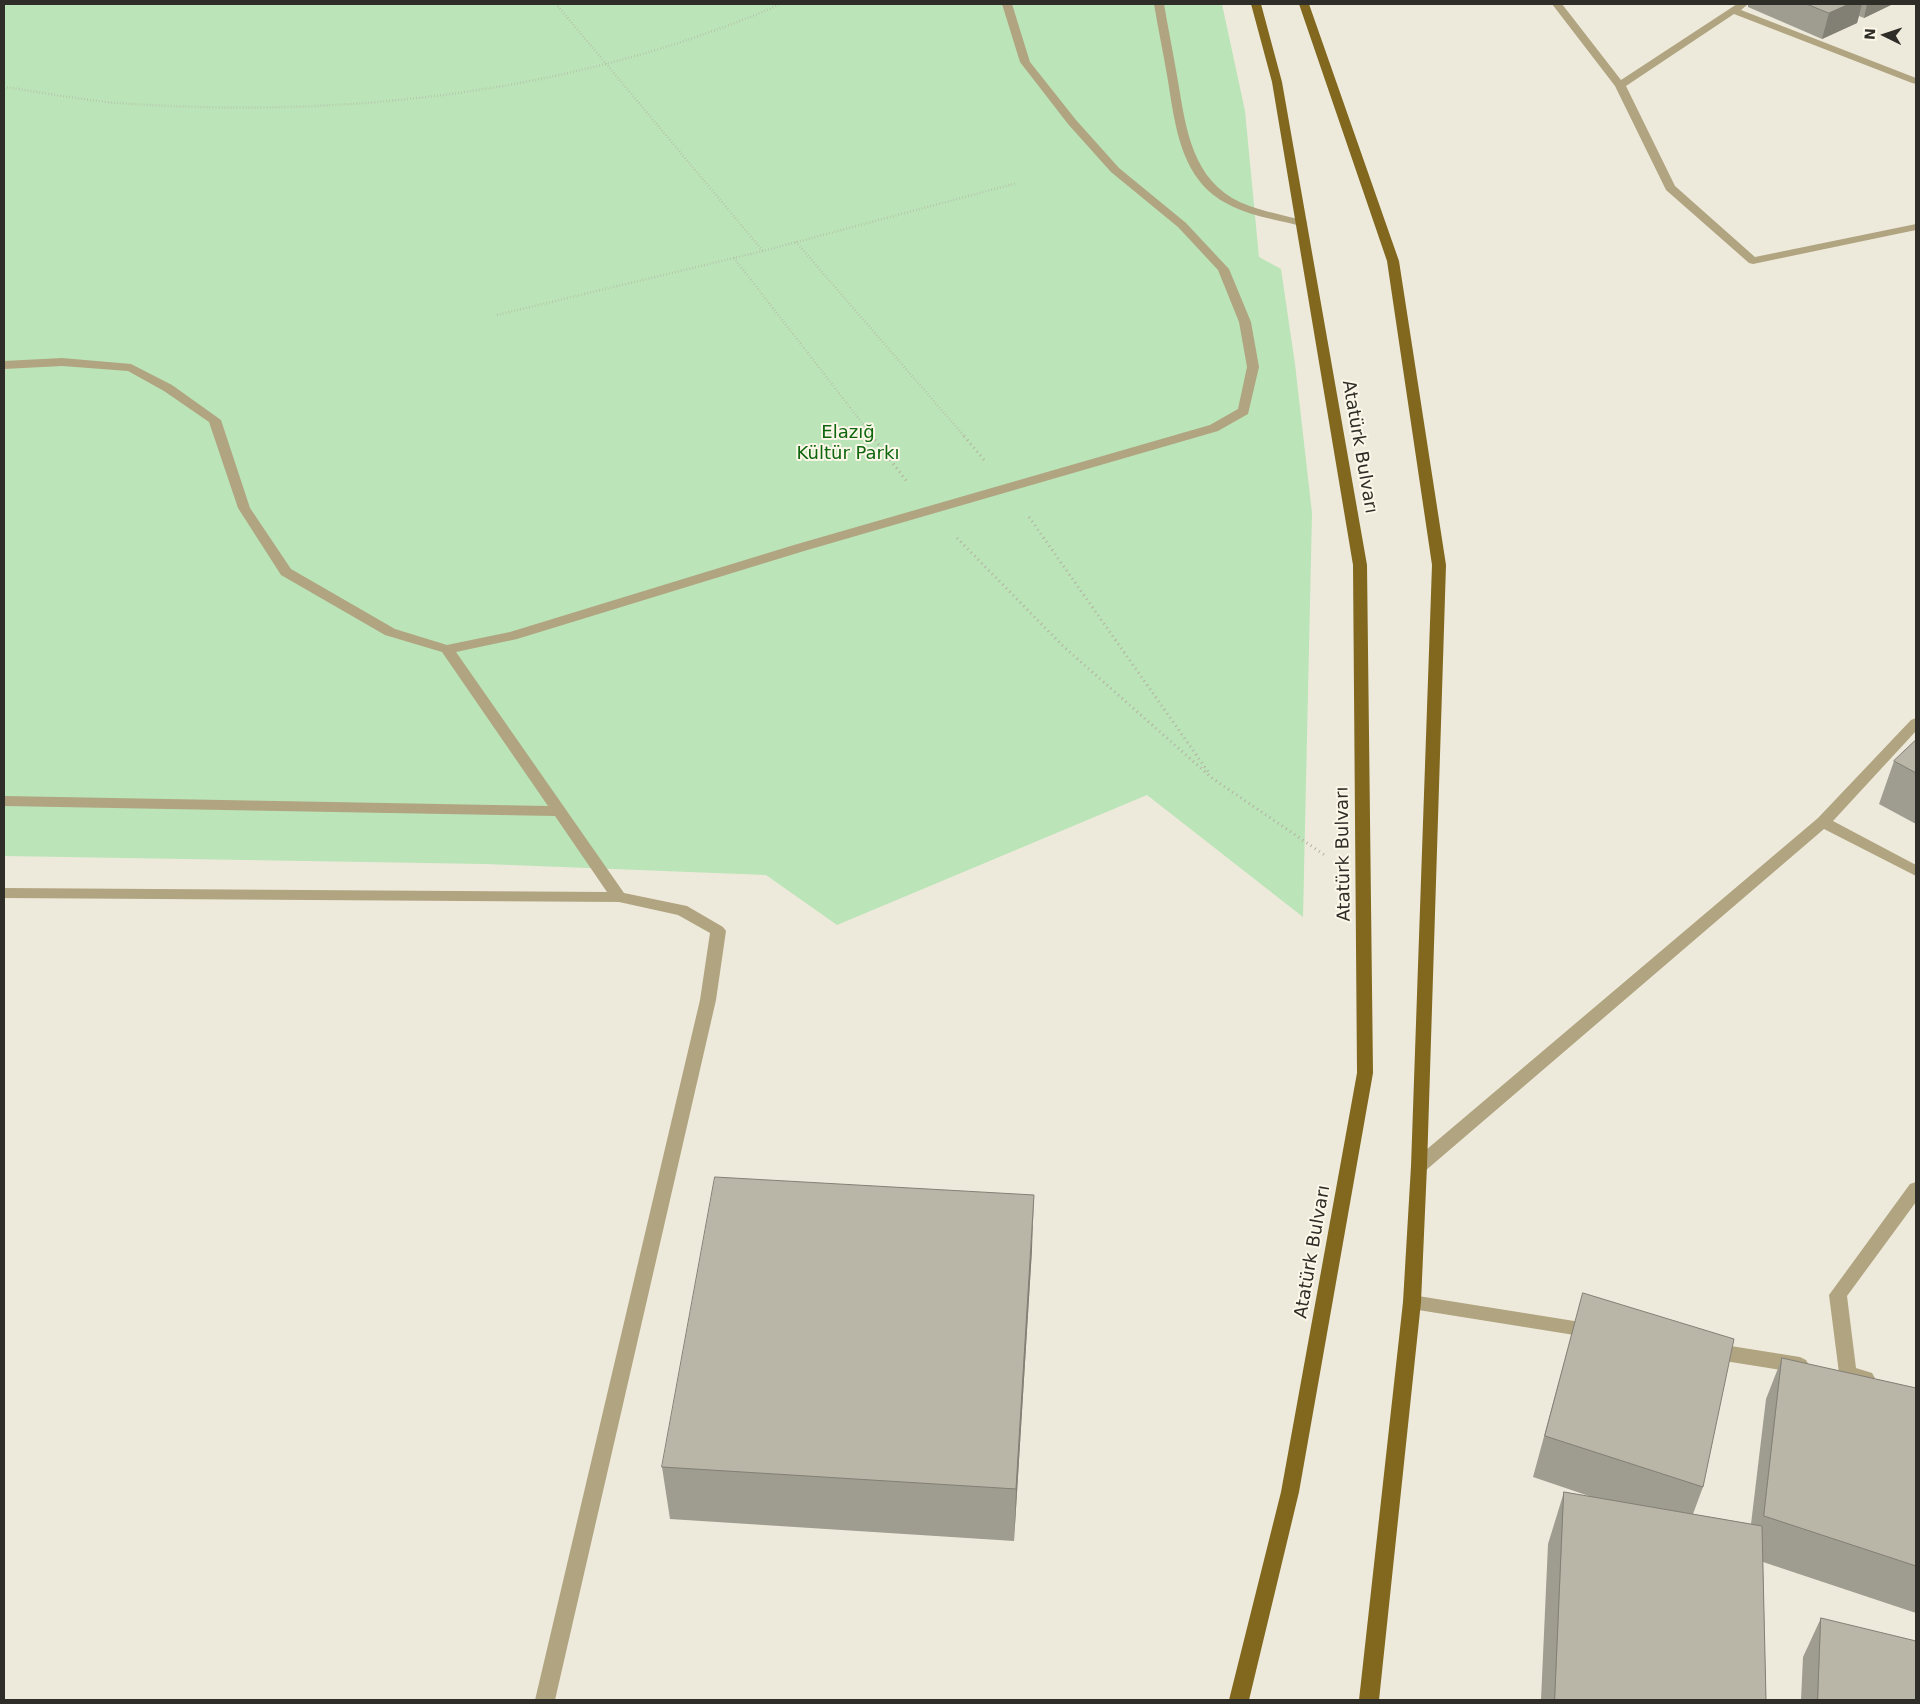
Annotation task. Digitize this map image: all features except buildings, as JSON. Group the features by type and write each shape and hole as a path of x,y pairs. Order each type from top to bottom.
{"main road":[{"name":"Atatürk Bulvarı","path":"1239,1700 1290,1492 1364,1072 1360,565 1277,82 1256,4"},
{"path":"1304,4 1394,261 1439,565 1419,1166 1412,1302 1369,1700"}],"street":[{"path":"4,365 62,362 131,368 168,388 215,420 244,508 286,572 390,632 447,649 512,636 800,548 1214,428 1244,411 1253,367 1245,322 1222,269 1182,225 1115,170 1072,122 1025,62 1007,4"},
{"path":"1159,4 1181,128 1192,158 1207,183 1217,194 1229,201 1301,223"},
{"path":"1556,4 1620,85 1670,188 1753,261 1916,227"},
{"path":"1620,85 1743,4"},
{"path":"1734,11 1916,80"},
{"path":"447,649 619,897"},
{"path":"1419,1166 1823,822 1916,724"},
{"path":"4,801 559,811"},
{"path":"1823,822 1916,871"},
{"path":"4,893 619,897 682,910 718,931 708,1000 545,1700"},
{"path":"1848,1373 1838,1295 1916,1189"},
{"path":"1412,1302 1606,1334"},
{"path":"1693,1348 1848,1373 1882,1382"}],"path":[{"path":"556,4 608,63 763,251"},
{"path":"4,87 116,103 262,108 376,103 508,85 630,59 738,23 781,4"},
{"path":"497,315 763,251 1017,183"},
{"path":"1212,778 1363,882"}],"green space":[{"name":"Elazığ Kültür Parkı","path":"4,4 1222,4 1245,111 1259,257 1281,269 1295,364 1312,513 1303,917 1147,795 837,925 766,875 485,864 4,856"}]}
